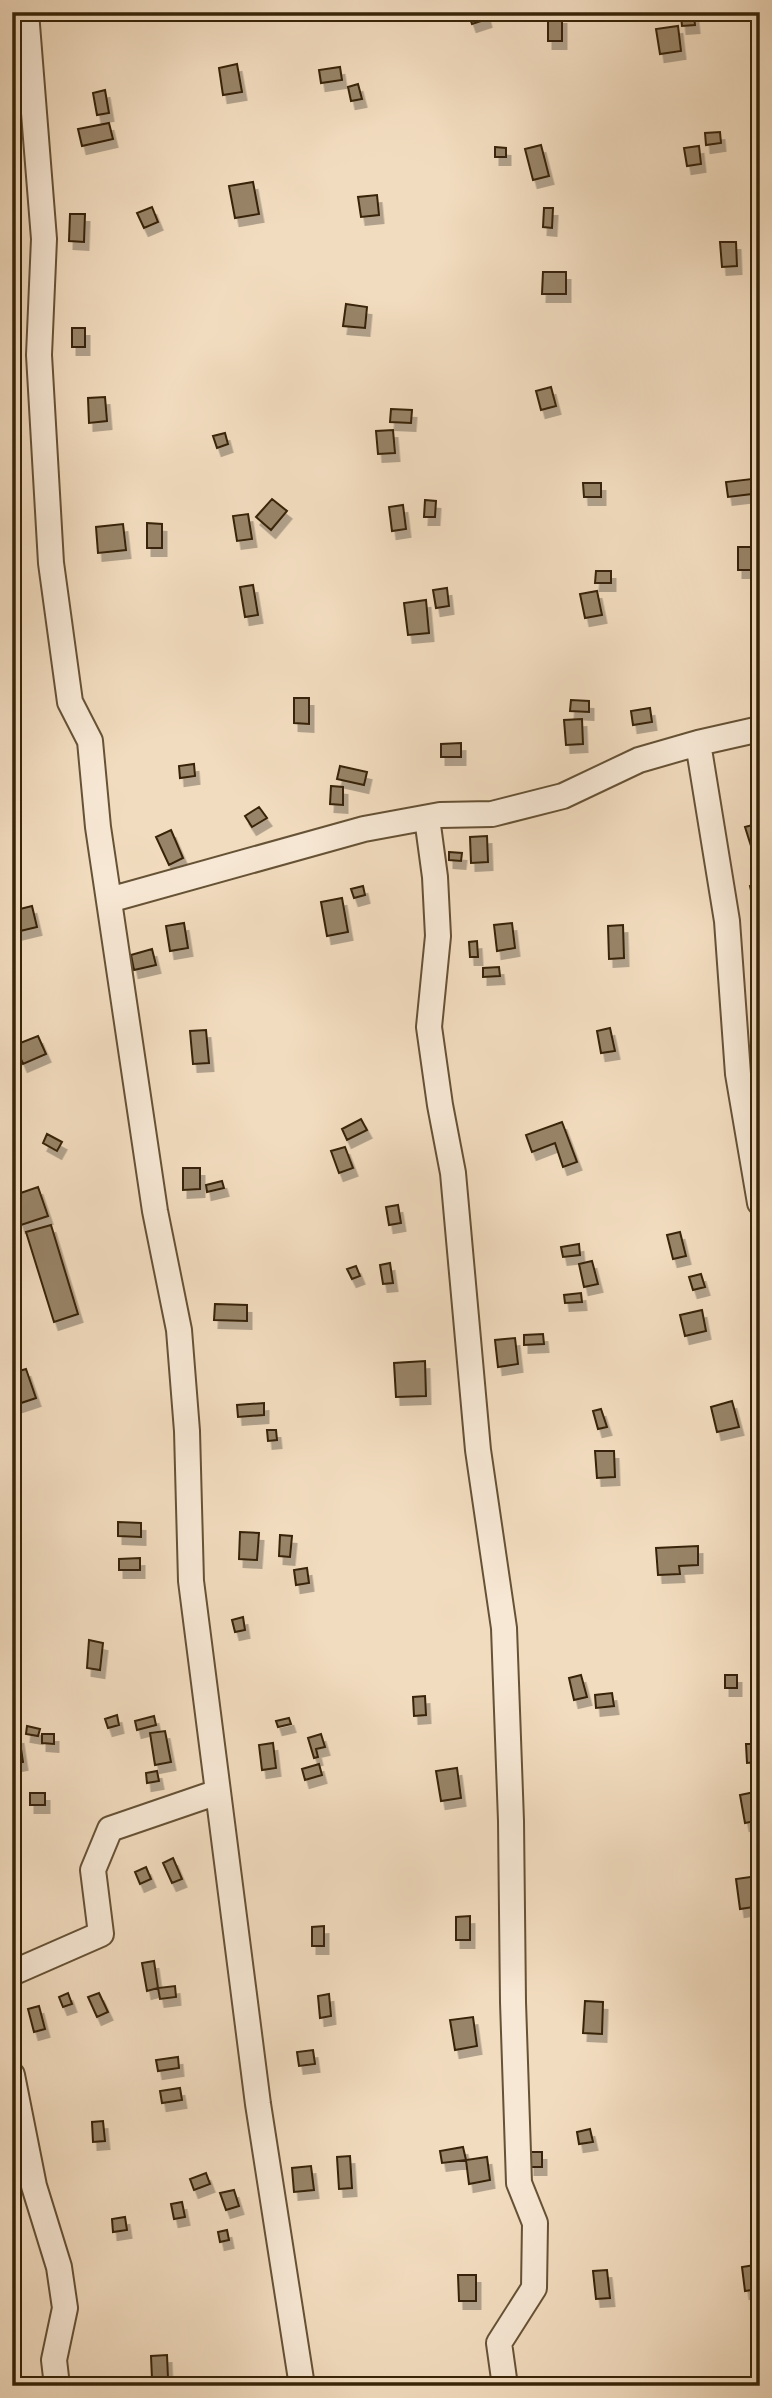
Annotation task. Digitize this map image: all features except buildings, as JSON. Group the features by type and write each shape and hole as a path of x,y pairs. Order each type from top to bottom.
{"street":[{"path":"26,12 44,239 39,355 51,563 70,702 90,741 98,827 155,1210 178,1330 187,1431 191,1581 258,2104 302,2386"},
{"path":"109,900 364,829 440,815 492,814 563,796 639,760 760,729"},
{"path":"698,743 727,921 738,1074 760,1203"},
{"path":"427,818 435,877 438,936 429,1027 453,1173 478,1450 504,1628 519,2183 535,2223 534,2288 499,2343 505,2386"},
{"path":"12,1973 101,1934 93,1870 110,1829 218,1792"},
{"path":"13,2078 34,2186 60,2267 65,2308 54,2360 57,2386"}]}
